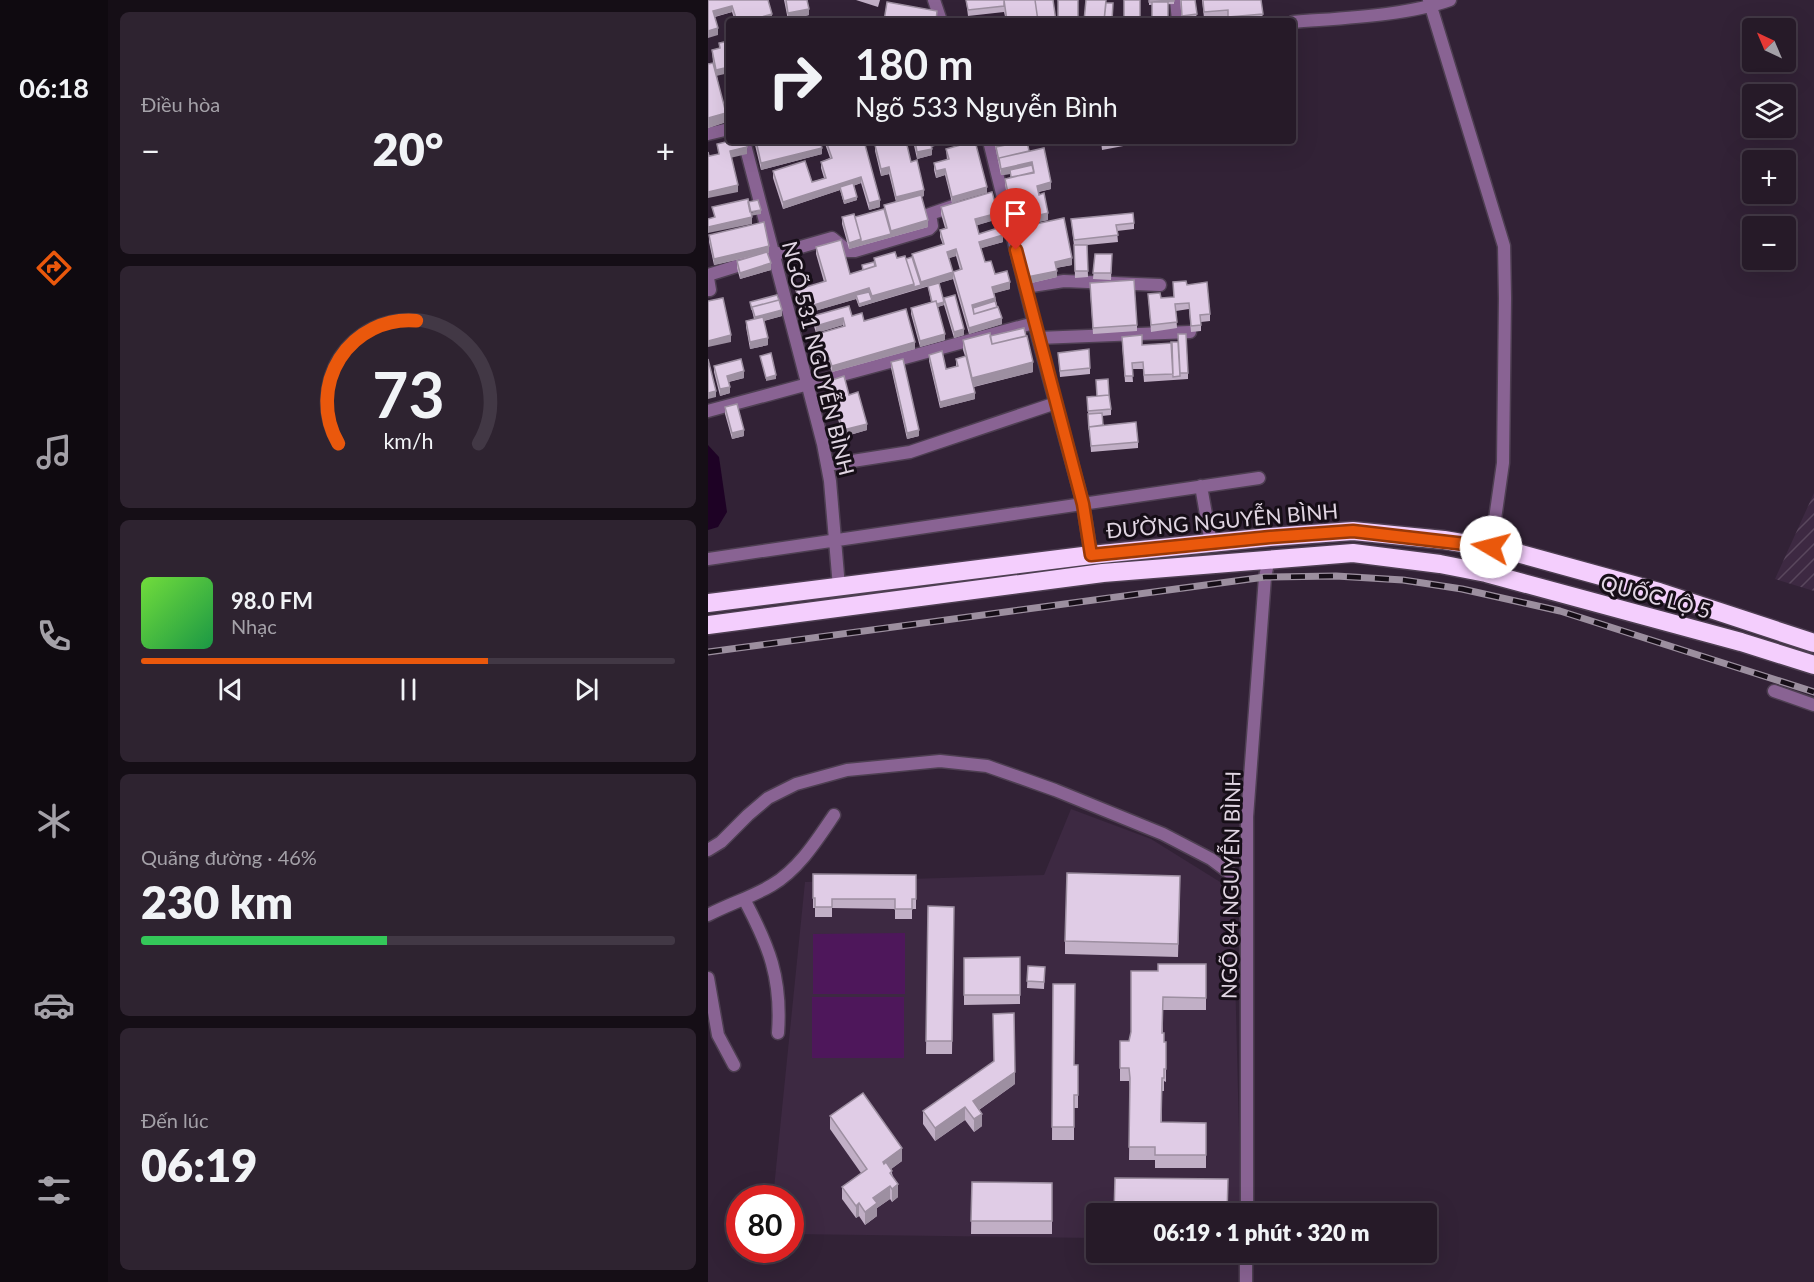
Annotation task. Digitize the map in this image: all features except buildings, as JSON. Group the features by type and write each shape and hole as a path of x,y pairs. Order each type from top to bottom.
{"highway":[{"name":"ĐƯỜNG NGUYỄN BÌNH","path":"708,603 1091,555 1353,531 1491,547"},
{"name":"QUỐC LỘ 5","path":"1491,547 1510,550 1659,592 1814,643"},
{"name":"ĐƯỜNG NGUYỄN BÌNH","path":"708,625 1103,573 1269,559 1353,554 1440,564 1486,573"},
{"name":"QUỐC LỘ 5","path":"1486,573 1741,642 1814,665"}],"street":[{"path":"934,0 940,18"},
{"path":"1176,0 1178,18"},
{"path":"1296,22 1343,18 1450,0"},
{"path":"1430,3 1504,246 1503,464 1491,547"},
{"path":"708,134 726,130"},
{"name":"NGÕ 531 NGUYỄN BÌNH","path":"745,144 809,384 827,465 838,587"},
{"path":"989,144 997,195 1025,287 1083,504 1091,555"},
{"path":"708,290 710,290 708,276 832,238 848,252 855,252 929,229 932,226 930,214 942,208 972,201"},
{"path":"1025,287 1064,281 1160,285"},
{"path":"708,411 1034,323"},
{"path":"1038,338 1190,332"},
{"path":"827,465 910,452 1056,403"},
{"path":"708,558 1259,478"},
{"path":"1201,486 1211,543"},
{"name":"NGÕ 84 NGUYỄN BÌNH","path":"1246,1203 1248,806 1265,577 1269,559"},
{"path":"1774,691 1814,705"},
{"path":"708,850 721,842 748,814 768,798 796,784 847,770 940,761 987,766 1076,798 1163,834 1211,860 1247,886"},
{"path":"708,915 772,886 787,876 812,847 834,815"},
{"path":"744,898 762,933 774,966 780,1005 778,1033"},
{"path":"708,978 718,1035 734,1065"},
{"path":"1246,1263 1246,1282"}],"shaded area":[{"path":"708,445 719,457 727,512 718,527 708,530"},
{"path":"1814,493 1814,591 1775,579"},
{"path":"1071,809 1151,839 1233,890 1241,1203 1086,1203 1086,1238 804,1234 804,1185 774,1185 805,882 1044,875"},
{"path":"905,933 905,994 813,994 813,934"},
{"path":"812,997 904,997 904,1058 812,1058"}],"railway":[{"path":"708,652 1265,577 1336,576 1403,580 1462,589 1560,611 1814,692"}],"route":[{"path":"1016,250 1083,504 1091,555 1353,531 1491,547"}]}
